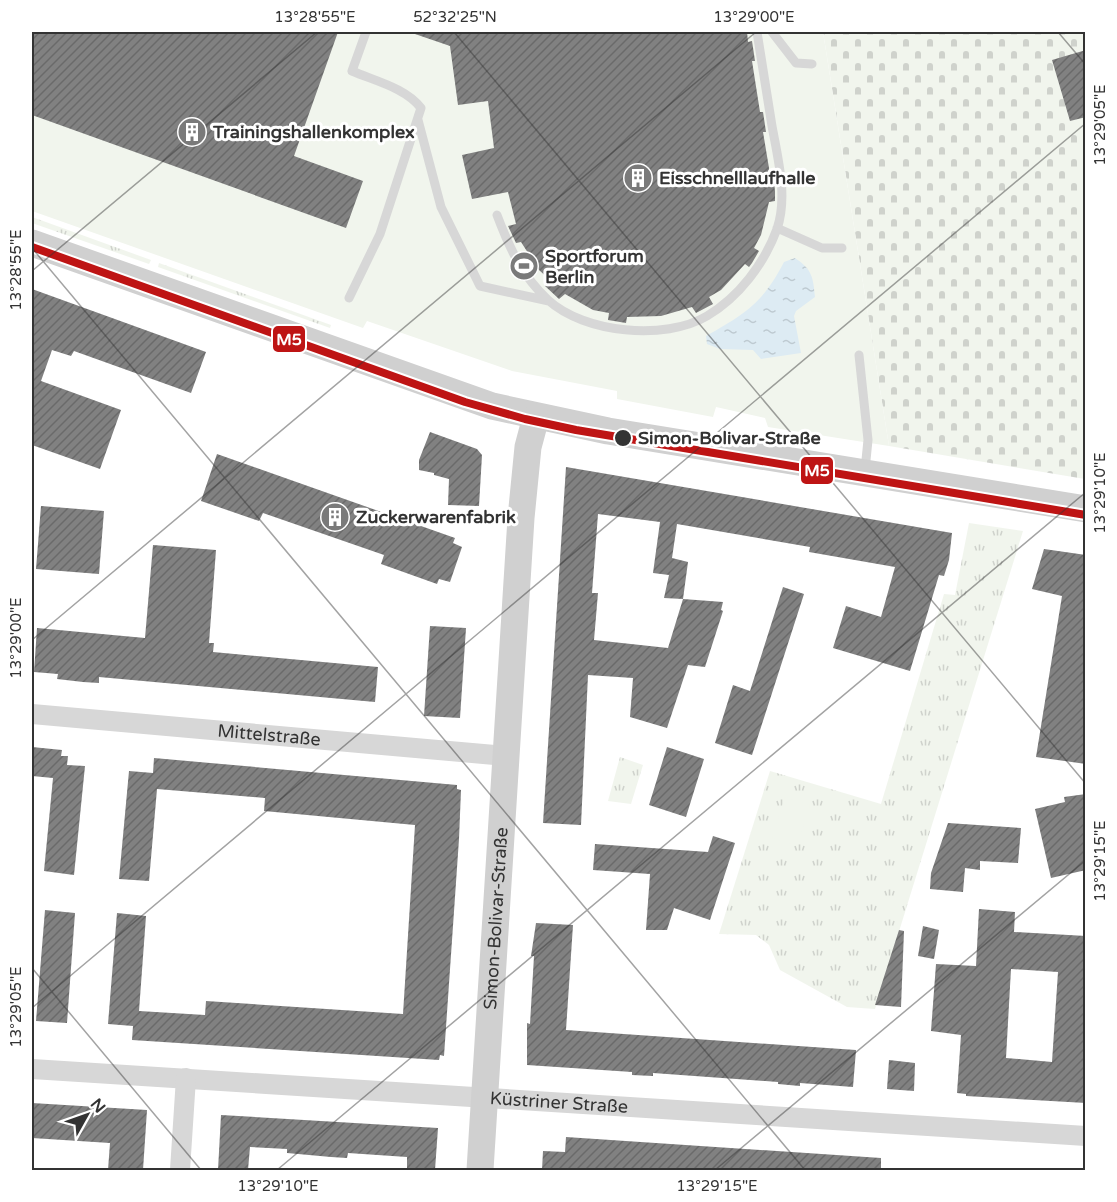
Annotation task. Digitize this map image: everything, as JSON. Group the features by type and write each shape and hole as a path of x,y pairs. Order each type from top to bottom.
{"main road":[{"path":"32,243 492,406 536,417 618,432 1086,509"},
{"name":"Simon-Bolivar-Straße","path":"480,1170 520,518 527,455 536,417"}],"street":[{"name":"Mittelstraße","path":"32,714 506,756"},
{"name":"Küstriner Straße","path":"32,1069 1086,1136"},
{"path":"180,1170 186,1078"}],"lane":[{"path":"349,298 380,234 421,108 415,99 406,94 352,71 366,32"},
{"path":"418,120 441,207 480,286 549,301 591,323 613,329 636,332 689,323 705,318 725,304 742,286 761,264 777,228 782,205 779,169 758,32"},
{"path":"772,32 796,63 812,64"},
{"path":"497,215 510,250 524,272 549,301"},
{"path":"777,228 822,248 842,248"},
{"path":"859,355 868,440 865,472"}],"green space":[{"name":"Sportforum Berlin","path":"32,32 823,32 889,446 768,427 765,418 716,407 713,417 617,399 617,391 512,371 367,321 363,328 32,211"},
{"path":"823,32 1085,32 1085,479 889,446"},
{"path":"32,217 151,260 149,264 32,223"},
{"path":"159,263 331,325 330,328 158,267"},
{"path":"969,523 1023,531 875,1009 847,1007 780,970 769,945 756,935 719,934 770,771 881,804 944,594 955,595"},
{"path":"620,757 643,765 631,804 608,801"},
{"path":"785,797 810,805 797,846 772,838"}],"water":[{"path":"795,258 809,271 815,297 796,311 794,316 801,353 761,359 753,350 720,349 707,344 706,336 752,306 768,288 784,262"}],"building":[{"name":"Trainingshallenkomplex","path":"32,32 338,32 294,156 363,181 346,228 32,115"},
{"name":"Eisschnelllaufhalle","path":"415,32 747,32 748,42 752,41 755,61 752,61 760,112 763,112 766,132 763,132 769,182 774,182 775,191 775,201 769,202 761,235 754,248 759,251 752,263 749,267 745,264 721,290 709,297 713,304 696,313 692,307 661,316 627,317 626,323 608,320 609,313 593,310 565,294 559,299 545,286 551,281 539,270 521,242 516,243 508,226 516,224 508,192 472,199 462,155 494,148 488,101 458,105 450,46 415,34"},
{"path":"1086,50 1086,117 1070,121 1052,60"},
{"path":"32,289 206,352 191,393 74,351 71,356 52,350 41,381 121,410 100,469 32,445"},
{"path":"430,432 477,449 482,455 479,506 448,505 449,479 419,470 419,460"},
{"name":"Zuckerwarenfabrik","path":"217,454 455,538 453,543 462,547 450,582 439,579 437,584 381,564 384,555 263,513 259,521 201,501"},
{"path":"566,467 952,533 949,560 944,576 939,575 910,671 833,648 846,606 881,617 895,567 809,552 810,547 677,524 672,558 688,562 683,599 723,602 721,610 723,611 705,667 688,665 667,728 630,717 633,678 588,675 581,825 543,823","holes":["598,514 660,522 653,573 669,575 664,598 683,599 668,648 594,640 598,593 592,593"]},
{"path":"41,506 104,511 99,574 36,569"},
{"path":"153,545 216,550 209,643 214,643 213,652 378,667 375,702 99,677 99,683 83,682 57,679 58,674 34,672 37,628 145,638"},
{"path":"1044,549 1086,555 1086,764 1036,757 1062,596 1032,589"},
{"path":"783,587 804,594 752,755 715,743 733,685 750,691"},
{"path":"430,626 466,628 460,718 424,716"},
{"path":"32,747 62,750 61,756 68,756 67,765 85,766 74,875 44,871 53,778 32,776"},
{"path":"667,747 704,759 686,817 649,805"},
{"path":"154,758 457,785 457,789 461,790 459,839 444,1056 440,1055 439,1060 132,1040 133,1026 108,1024 117,913 146,916 139,1011 205,1015 206,1001 403,1014 415,825 264,811 265,798 157,789 149,881 119,879 129,771 153,773"},
{"path":"1086,794 1086,870 1051,878 1035,809 1065,802 1064,797"},
{"path":"948,823 1021,828 1018,863 980,861 980,870 965,868 963,892 930,889 931,873"},
{"path":"713,836 735,843 710,920 674,908 667,930 646,930 650,874 593,870 595,844 708,852"},
{"path":"979,909 1015,912 1014,932 1086,936 1086,1103 966,1096 966,1094 957,1093 961,1035 931,1031 936,964 976,966","holes":["1011,969 1058,972 1052,1062 1006,1058"]},
{"path":"45,910 75,913 67,1023 36,1021"},
{"path":"536,923 573,925 566,1030 856,1050 853,1087 800,1083 800,1086 778,1084 778,1082 653,1073 653,1076 632,1075 632,1072 527,1065 527,1023 530,1024 534,956 531,956"},
{"path":"923,926 939,930 934,959 918,956"},
{"path":"899,930 904,931 901,1007 875,1005"},
{"path":"889,1060 915,1063 914,1091 887,1089"},
{"path":"32,1103 147,1110 143,1170 108,1170 110,1143 32,1138"},
{"path":"221,1115 438,1128 435,1170 407,1170 407,1157 348,1153 347,1158 331,1157 287,1153 287,1149 250,1147 248,1170 218,1170"},
{"path":"566,1137 881,1158 881,1170 542,1170 543,1151 565,1152"}],"transit line":[{"name":"M5","path":"32,247 465,402 525,419 576,430 1086,515"}],"place":[{"name":"Trainingshallenkomplex","path":"192,132"},
{"name":"Eisschnelllaufhalle","path":"638,178"},
{"name":"Sportforum Berlin","path":"524,266"},
{"name":"Simon-Bolivar-Straße","path":"623,438"},
{"name":"Zuckerwarenfabrik","path":"335,517"}]}
